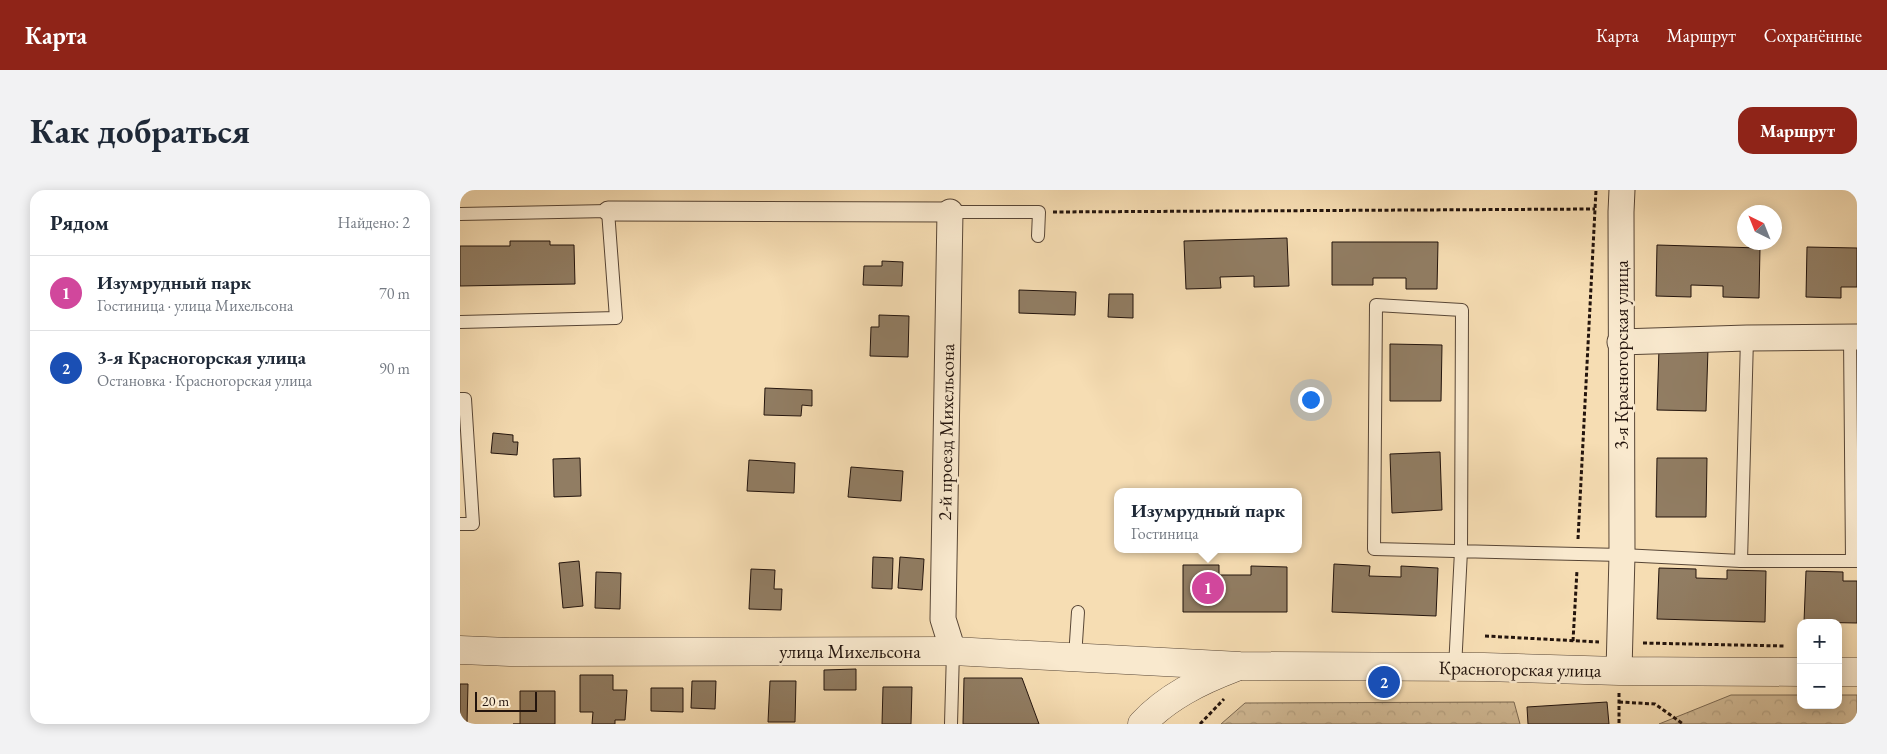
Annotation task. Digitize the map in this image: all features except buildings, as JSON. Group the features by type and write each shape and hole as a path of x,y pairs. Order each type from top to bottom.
{"street":[{"name":"3-я Красногорская улица","path":"1619,671 1618,642 1622,555 1620,212 1622,190"},
{"path":"608,211 950,212"},
{"name":"2-й проезд Михельсона","path":"950,212 943,619 953,651"},
{"path":"1620,342 1854,337"},
{"name":"улица Михельсона","path":"460,650 510,652 953,651 1240,666"},
{"path":"1136,660 1151,673 1157,686 1156,698 1145,721"},
{"path":"1145,721 1174,697 1208,678 1240,666"},
{"name":"Красногорская улица","path":"1240,666 1797,672"},
{"path":"1842,672 1857,672"}],"lane":[{"path":"460,214 608,211 616,318 460,322"},
{"path":"950,212 1039,212 1038,236"},
{"path":"1455,668 1462,552 1462,310 1376,305 1374,550 1462,552 1622,555 1741,561 1854,561 1854,337"},
{"path":"1741,561 1747,338"},
{"path":"460,399 465,399 474,524 460,524"},
{"path":"1075,657 1078,612"},
{"path":"951,724 953,651"}],"path":[{"path":"1573,641 1596,190"},
{"path":"1039,212 1595,209"},
{"path":"1485,636 1573,641 1791,646"},
{"path":"1619,702 1654,704 1684,724"}],"green space":[{"path":"1731,695 1797,695 1797,709 1842,709 1842,695 1857,695 1857,724 1659,724"},
{"path":"1514,702 1520,724 1221,724 1245,703"}],"place":[{"name":"Изумрудный парк","path":"1208,588"},
{"name":"3-я Красногорская улица","path":"1384,682"}]}
